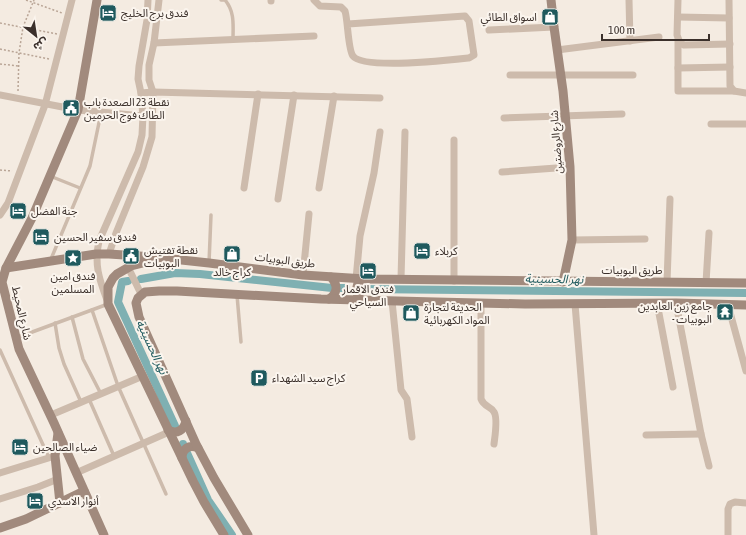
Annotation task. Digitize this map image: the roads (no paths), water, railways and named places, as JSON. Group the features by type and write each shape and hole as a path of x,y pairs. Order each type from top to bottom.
{"main road":[{"name":"شارع المحيط","path":"97,0 78,110 32,218 6,268 2,282 19,349 51,414 104,535"},
{"name":"شارع الروضتين","path":"551,0 557,50 562,76 570,167 572,240 563,282"},
{"path":"6,268 96,254 163,258"},
{"name":"طريق البوبيات","path":"224,535 204,502 108,304 108,287 110,282 117,274 128,267 163,258 209,262 303,275 356,279 746,283"},
{"path":"329,299 335,293 336,289 336,285 331,277"},
{"path":"362,300 359,298 356,291 358,283 365,279"},
{"path":"248,535 198,448 139,317 136,303 142,294 152,291 177,291 329,299 481,304 676,303 746,305"},
{"path":"169,431 180,431 186,421"},
{"path":"58,432 52,457 58,479 60,503"},
{"path":"182,458 182,453 187,448 191,446 198,448"},
{"path":"0,528 26,519 84,491"}],"street":[{"path":"0,215 8,203 45,104 72,0"},
{"path":"108,304 99,280 96,254 99,241 138,152 142,135 143,116 138,79 148,20 148,0"},
{"path":"109,254 148,153 152,137 153,92 149,80 149,65 154,43 159,0"},
{"path":"314,0 320,6 342,8 346,13 351,52 355,59 360,61 411,63 469,58 474,55 469,20 465,16 348,24"},
{"path":"629,0 630,41"},
{"path":"678,0 678,91 734,91 746,93"},
{"path":"729,0 730,86 734,91"},
{"path":"678,17 729,18"},
{"path":"489,30 554,27"},
{"path":"154,43 314,36"},
{"path":"557,50 659,38"},
{"path":"678,40 684,45 730,44"},
{"path":"678,68 730,67"},
{"path":"510,75 633,75"},
{"path":"141,93 258,94 380,98"},
{"path":"244,188 258,94"},
{"path":"0,95 78,110 143,116"},
{"path":"278,199 294,95"},
{"path":"319,188 334,96"},
{"path":"504,118 622,114"},
{"path":"711,124 746,124"},
{"path":"356,279 360,236 374,174 380,132"},
{"path":"402,279 404,132"},
{"path":"454,140 454,281"},
{"path":"502,172 570,167"},
{"path":"667,282 670,199"},
{"path":"303,275 309,214"},
{"path":"706,283 709,233"},
{"path":"572,240 645,239"},
{"path":"128,267 142,294"},
{"path":"392,301 401,390 406,399 410,415 412,437"},
{"path":"657,303 673,387"},
{"path":"676,303 701,434 709,466"},
{"path":"481,304 481,399 484,404 494,412 496,417 494,444"},
{"path":"575,304 594,535"},
{"path":"728,305 746,371"},
{"path":"51,414 143,376"},
{"path":"76,473 145,444 169,431"},
{"path":"646,435 701,434"},
{"path":"0,473 52,457"},
{"path":"0,499 58,479"},
{"path":"728,535 728,509 730,504 735,502 746,503"}],"lane":[{"path":"221,0 225,0 230,5 233,13 233,39"},
{"path":"50,260 90,166 101,112"},
{"path":"50,176 80,188"},
{"path":"209,262 210,215"},
{"path":"237,294 241,342"},
{"path":"16,338 108,304"},
{"path":"92,310 118,386 166,494"},
{"path":"72,317 83,359 101,394"},
{"path":"55,323 59,348 64,364 80,402"},
{"path":"0,350 52,457"},
{"path":"89,399 114,457"}],"waterway":[{"name":"نهر الحسينية","path":"141,279 175,273 200,274 332,288"},
{"name":"نهر الحسينية","path":"128,281 122,282 118,302 175,426"},
{"name":"نهر الحسينية","path":"340,288 346,288"},
{"name":"نهر الحسينية","path":"361,289 746,293"},
{"name":"نهر الحسينية","path":"187,453 208,500 232,535"}],"place":[{"name":"فندق برج الخليج","path":"108,13"},
{"name":"اسواق الطائي","path":"550,17"},
{"name":"نقطة 23 الصعدة باب الطاك فوج الحرمين","path":"71,108"},
{"name":"جنة الفضل","path":"18,211"},
{"name":"فندق سفير الحسين","path":"41,237"},
{"name":"كربلاء","path":"422,251"},
{"name":"كراج خالد","path":"232,254"},
{"name":"نقطة تفتيش البوبيات","path":"131,256"},
{"name":"فندق امين المسلمين","path":"73,258"},
{"name":"فندق الاقمار السياحي","path":"368,271"},
{"name":"جامع زين العابدين - البوبيات","path":"725,312"},
{"name":"الحديثة لتجارة المواد الكهربائية","path":"411,313"},
{"name":"كراج سيد الشهداء","path":"259,378"},
{"name":"ضياء الصالحين","path":"20,447"},
{"name":"أنوار الاسدي","path":"35,501"}]}
